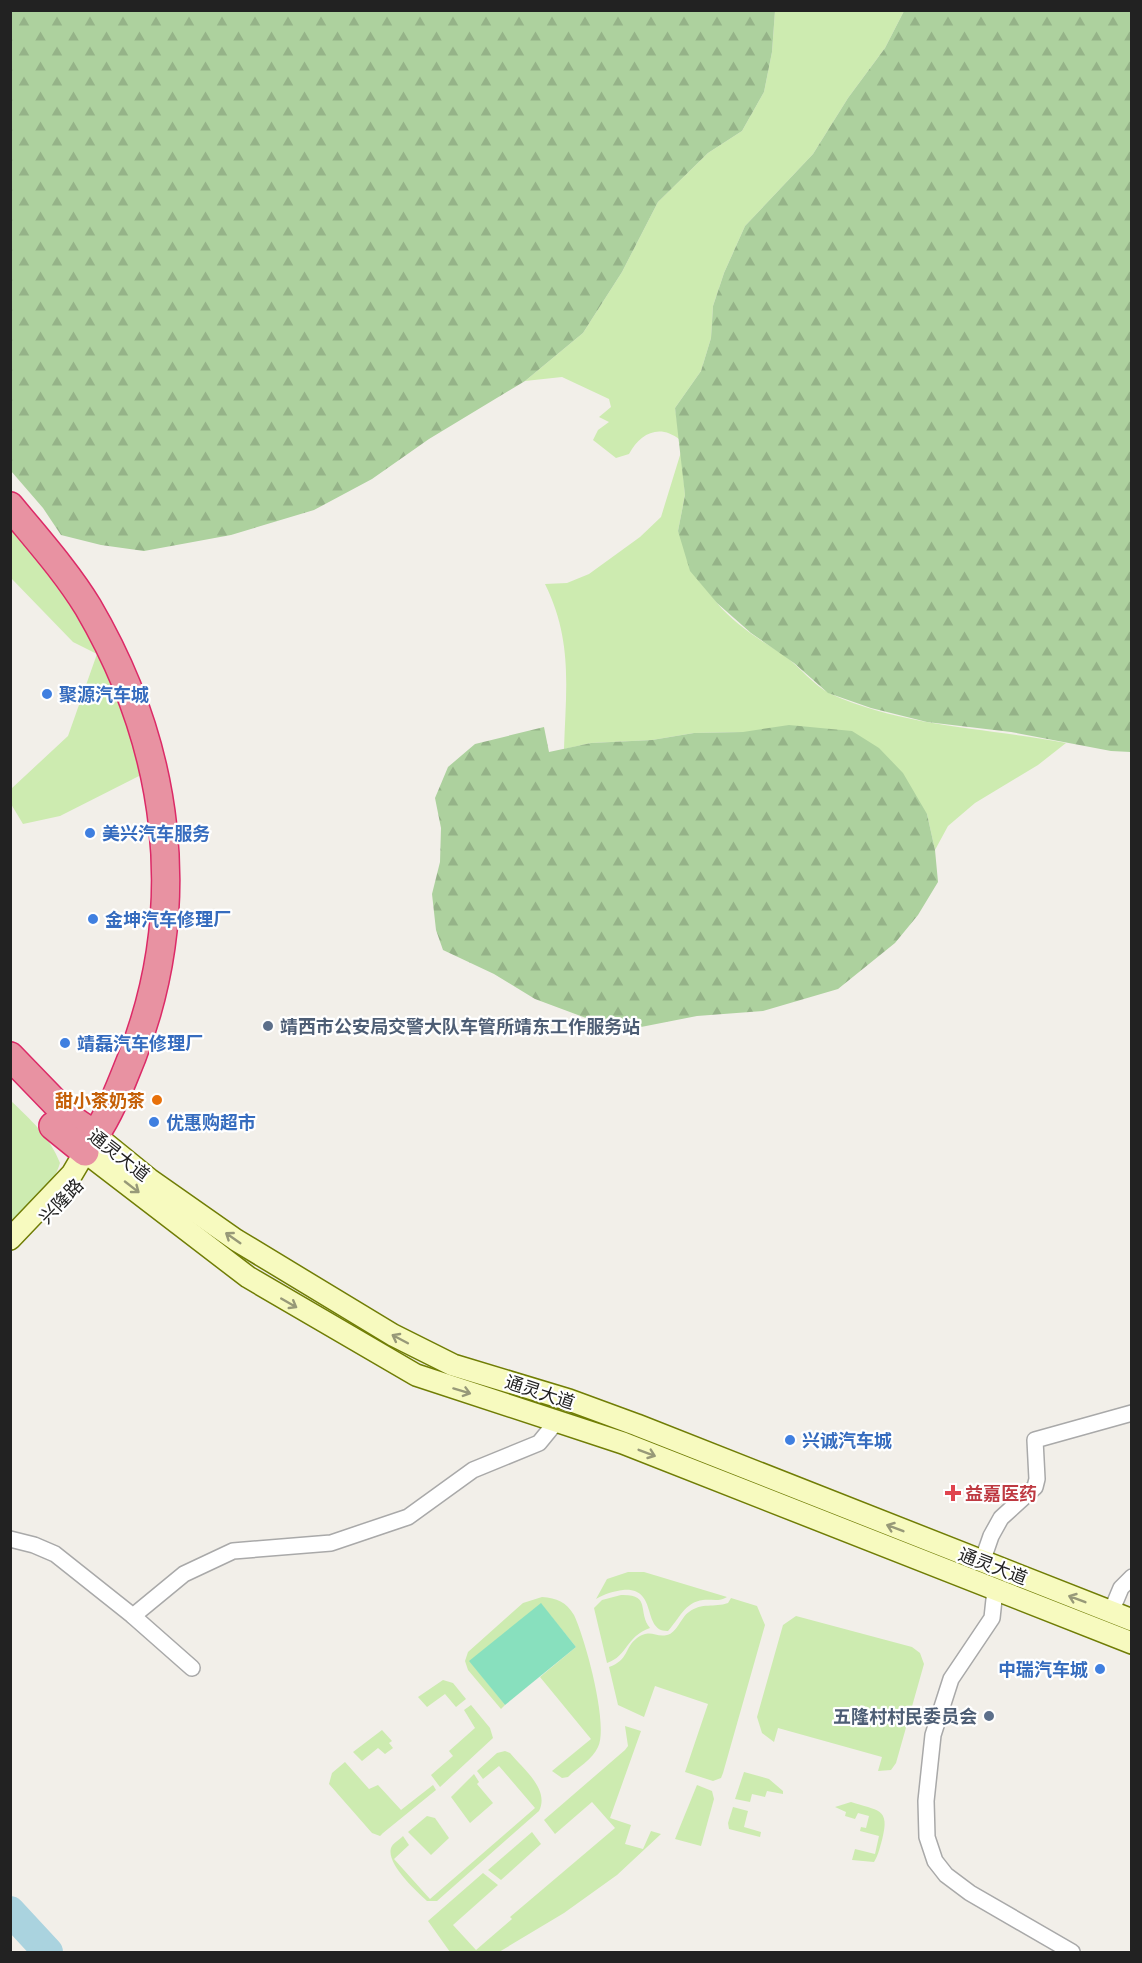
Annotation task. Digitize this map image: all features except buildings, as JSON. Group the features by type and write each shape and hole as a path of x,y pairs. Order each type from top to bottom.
{"highway":[{"path":"10,490 70,563 110,627 153,726 168,774 172,798 177,895 173,967 158,1026 96,1149"},
{"path":"10,506 76,589 110,648 148,743 160,807 166,893 158,976 145,1022 96,1149"},
{"name":"通灵大道","path":"10,1056 70,1118 96,1149"},
{"name":"通灵大道","path":"10,1082 51,1124 96,1149"}],"main road":[{"name":"兴隆路","path":"10,1239 96,1149"},
{"name":"兴隆路","path":"10,1253 70,1193 96,1149"},
{"name":"通灵大道","path":"96,1149 248,1277 416,1375 623,1443 1131,1643"},
{"name":"通灵大道","path":"96,1149 149,1179 265,1259 339,1305 453,1365 569,1400 637,1425 1131,1620"}],"street":[{"path":"982,1562 998,1523 1035,1487 1037,1479 1035,1440 1131,1413"},
{"path":"133,1616 184,1574 233,1551 339,1541 408,1517 473,1470 539,1443 557,1420"},
{"path":"10,1539 34,1545 54,1554 133,1616 192,1668"},
{"path":"1111,1612 1121,1588 1131,1577"},
{"path":"995,1590 992,1618 951,1679 933,1735 926,1801 927,1837 935,1861 946,1875 970,1893 1072,1953"}],"green space":[{"path":"10,11 775,11 772,52 764,92 742,131 708,153 658,202 622,272 583,333 525,381 429,439 372,479 314,510 231,535 144,551 101,545 61,535 43,508 11,471"},
{"path":"775,11 904,11 885,48 848,98 813,154 745,226 724,273 713,306 711,338 701,371 675,408 680,440 665,432 651,433 644,436 629,454 616,458 593,440 598,430 609,422 599,417 611,407 609,399 562,377 525,381 583,333 622,272 658,202 708,153 742,131 764,92 772,52"},
{"path":"904,11 1131,11 1131,752 1111,751 1011,732 927,722 871,708 828,693 794,663 751,633 717,603 690,571 678,531 685,495 675,408 701,371 711,338 713,306 724,273 745,226 813,154 848,98 885,48"},
{"path":"681,452 685,495 678,531 706,587 717,603 732,618 785,656 819,686 831,694 859,705 917,720 1066,743 1038,765 975,803 948,826 935,850 927,814 743,732 694,733 652,740 591,743 564,749 566,665 564,645 554,605 545,584 567,583 589,574 640,537 661,517"},
{"path":"11,516 98,641 145,773 60,816 23,824 11,804 11,789 68,736 97,654 73,642 11,578"},
{"path":"789,725 852,731 879,748 903,773 927,814 935,850 938,882 918,915 895,943 838,989 763,1011 697,1016 641,1027 586,1018 535,999 494,974 443,950 436,930 432,894 440,862 441,828 435,798 448,767 475,744 544,727 549,752 591,743 652,740 694,733 743,732"},
{"path":"10,1100 45,1137 60,1163 46,1188 11,1220"},
{"path":"628,1572 644,1572 727,1597 697,1601 683,1612 668,1631 660,1629 651,1618 646,1602 634,1591 616,1591 596,1599 607,1579"},
{"path":"621,1595 637,1597 650,1628 636,1636 619,1656 607,1663 594,1608 602,1600"},
{"path":"542,1597 561,1602 574,1615 594,1681 600,1720 601,1736 596,1751 568,1777 562,1778 552,1771 591,1739 540,1677 576,1647 541,1604 470,1661 505,1705 501,1709 468,1670 465,1661 468,1652 523,1603"},
{"path":"731,1598 757,1606 765,1625 723,1773 721,1778 713,1781 685,1772 708,1704 655,1686 644,1717 618,1705 609,1667 620,1661 633,1642 642,1635 670,1634 686,1614 694,1609 728,1603"},
{"path":"541,1603 576,1647 505,1705 469,1661"},
{"path":"796,1616 912,1647 920,1653 924,1664 896,1763 891,1770 878,1771 882,1757 778,1728 774,1742 762,1733 757,1717 783,1625"},
{"path":"443,1680 453,1683 466,1699 456,1707 445,1694 427,1707 418,1697"},
{"path":"471,1705 490,1728 493,1738 440,1787 431,1775 453,1756 449,1751 475,1728 464,1710"},
{"path":"625,1726 641,1731 610,1818 631,1825 625,1844 643,1849 651,1831 661,1834 617,1875 564,1913 499,1952 450,1952 428,1921 483,1873 498,1885 453,1925 476,1950 512,1919 510,1917 615,1828 592,1802 555,1834 544,1820 625,1750 628,1746"},
{"path":"382,1730 392,1741 389,1743 393,1748 385,1754 378,1748 362,1761 353,1752"},
{"path":"505,1751 510,1753 538,1787 541,1795 539,1811 437,1901 427,1901 396,1867 390,1852 392,1846 403,1836 409,1845 394,1859 430,1899 535,1808 499,1766 483,1779 477,1771 497,1753"},
{"path":"345,1762 369,1789 378,1785 401,1810 433,1785 436,1790 380,1836 372,1833 329,1784 332,1773"},
{"path":"744,1772 769,1779 783,1791 783,1794 767,1791 765,1797 752,1794 750,1802 735,1799"},
{"path":"474,1774 479,1782 477,1784 493,1803 470,1823 451,1797"},
{"path":"697,1785 712,1791 714,1799 701,1846 675,1839"},
{"path":"851,1802 875,1809 880,1812 885,1821 879,1851 874,1862 852,1860 855,1849 875,1854 879,1836 860,1831 861,1827 866,1828 869,1816 858,1813 855,1819 845,1816 846,1812 835,1807"},
{"path":"733,1807 748,1811 744,1827 761,1832 760,1837 729,1829 728,1823"},
{"path":"427,1816 435,1818 449,1838 431,1855 408,1832"},
{"path":"532,1832 541,1844 501,1880 488,1870"}],"waterway":[{"path":"10,1911 48,1952"}],"place":[{"name":"聚源汽车城","path":"47,694"},
{"name":"美兴汽车服务","path":"90,833"},
{"name":"金坤汽车修理厂","path":"93,919"},
{"name":"靖西市公安局交警大队车管所靖东工作服务站","path":"268,1026"},
{"name":"靖磊汽车修理厂","path":"65,1043"},
{"name":"甜小茶奶茶","path":"157,1100"},
{"name":"优惠购超市","path":"154,1122"},
{"name":"兴诚汽车城","path":"790,1440"},
{"name":"益嘉医药","path":"953,1493"},
{"name":"中瑞汽车城","path":"1100,1669"},
{"name":"五隆村村民委员会","path":"989,1716"}]}
